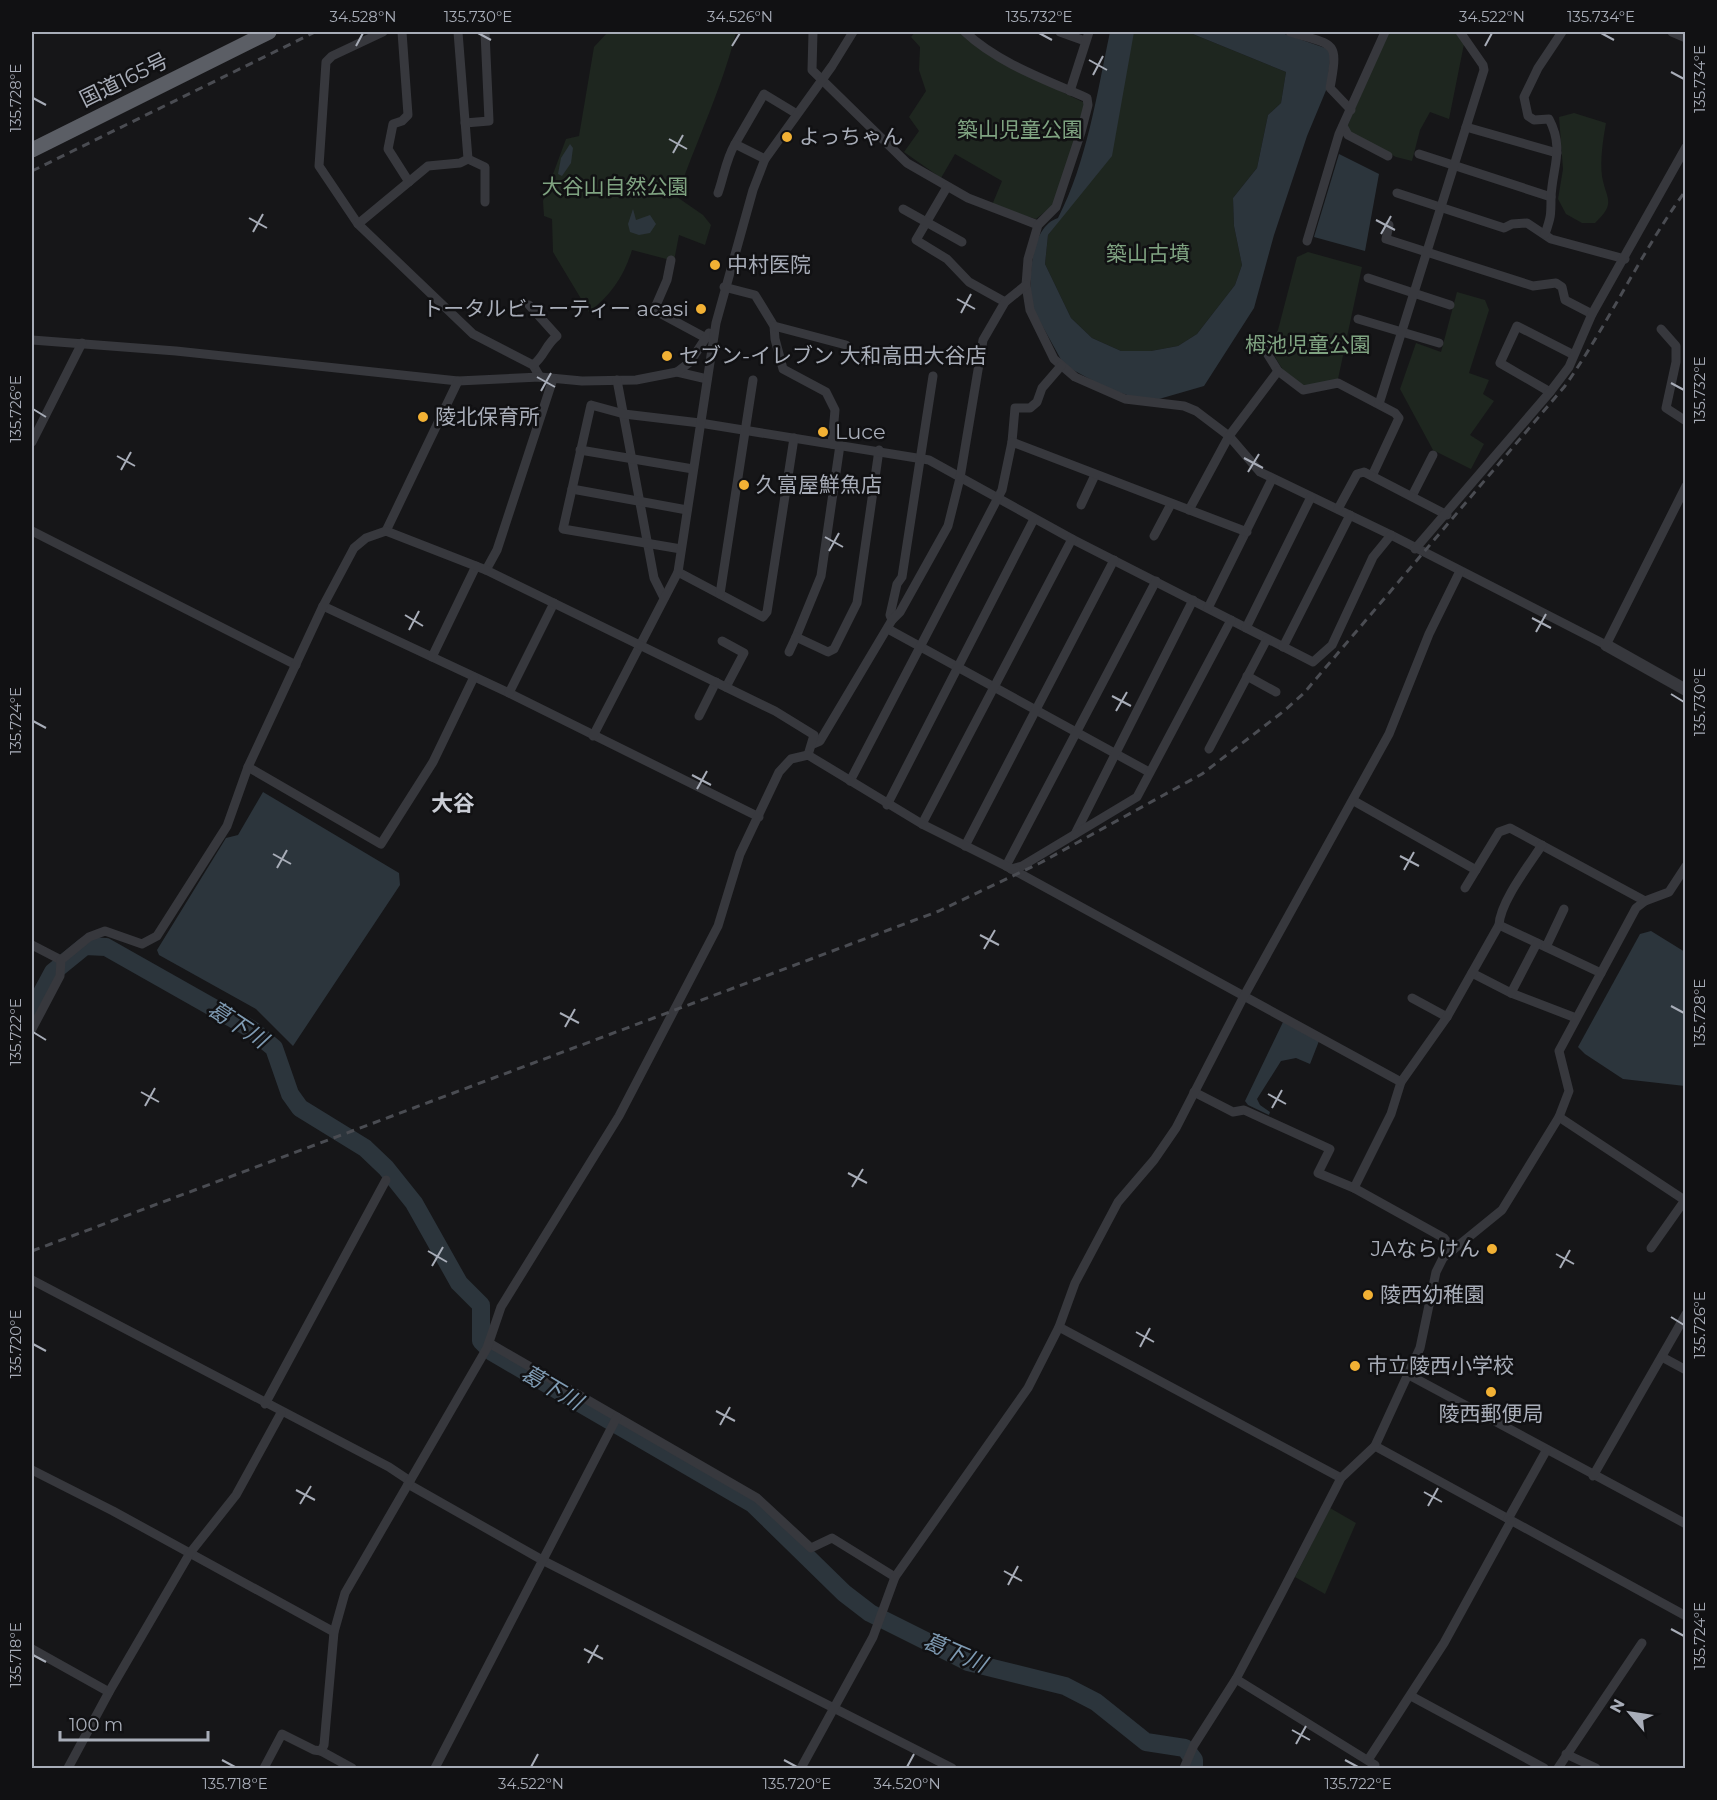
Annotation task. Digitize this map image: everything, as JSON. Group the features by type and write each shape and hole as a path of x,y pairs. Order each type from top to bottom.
{"highway":[{"name":"国道165号","path":"32,150 253,35 269,32"}],"street":[{"path":"383,32 332,56 326,62 319,166 358,224 473,334 534,365 540,377"},
{"path":"402,32 408,115 402,121 393,124 388,149 409,182"},
{"path":"458,32 468,159"},
{"path":"465,123 489,121 485,32"},
{"path":"813,32 812,70 907,163 947,187 994,210 1038,225"},
{"path":"593,736 678,572 716,323 724,287 753,190 765,159 853,32"},
{"path":"965,32 981,45 1087,98 1088,105 1056,207 1038,225 1028,260 1026,285 1030,310 1054,359 1061,366 1086,382 1125,399 1184,406 1196,411 1229,436 1260,472 1272,479 1338,509 1606,645 1686,690"},
{"path":"1060,32 1087,36 1070,91"},
{"path":"1290,32 1326,43 1334,50 1336,56 1330,88 1351,110"},
{"path":"1307,241 1343,126 1385,32"},
{"path":"1379,404 1455,166 1483,65 1460,32"},
{"path":"1545,234 1553,212 1551,197 1558,164 1556,132 1549,119 1534,120 1528,116 1524,97 1562,32"},
{"path":"1672,32 1686,38"},
{"path":"718,193 727,170 727,159 764,94 797,114"},
{"path":"1343,126 1348,135 1388,156"},
{"path":"1466,128 1557,153"},
{"path":"735,144 765,159"},
{"path":"1415,549 1447,515 1551,392 1569,367 1572,354 1592,314 1686,147"},
{"path":"1419,154 1551,197"},
{"path":"358,224 428,166 460,163 468,159"},
{"path":"468,159 485,167 485,202"},
{"path":"947,187 916,240 947,259 978,288 1005,302"},
{"path":"1397,193 1504,228 1512,224 1527,223 1551,239 1625,259"},
{"path":"903,209 962,242"},
{"path":"1389,225 1386,239 1533,286 1556,283 1562,286 1565,300 1592,314"},
{"path":"671,260 667,280 654,310 706,338"},
{"path":"1368,278 1450,305"},
{"path":"813,744 820,741 890,624 900,612 948,526 960,478 983,340 1005,302 1026,285"},
{"path":"724,287 754,295 774,326 783,369 826,392 835,410 836,445 821,576 789,652"},
{"path":"529,305 557,336 534,365"},
{"path":"1358,319 1439,343"},
{"path":"32,340 82,343 458,381 540,377 617,380 650,378 677,372 690,362 716,323"},
{"path":"774,326 846,345"},
{"path":"1551,392 1500,363 1517,326 1572,354"},
{"path":"1661,329 1676,346 1676,362 1666,408 1686,420"},
{"path":"32,442 82,343"},
{"path":"1265,350 1278,371 1303,390 1338,383 1379,404 1400,418 1372,476"},
{"path":"850,781 998,500 1012,442 1015,408 1030,408 1037,402 1042,388 1061,366"},
{"path":"1189,510 1229,436 1278,371"},
{"path":"677,372 708,379"},
{"path":"890,624 897,584 902,577 933,376"},
{"path":"486,570 501,540 552,379"},
{"path":"617,380 654,578 664,598"},
{"path":"720,594 753,380"},
{"path":"386,531 458,381"},
{"path":"681,549 563,529 591,405 624,414 700,423 879,450 929,460 1072,539 1313,662 1332,645 1373,557 1390,535"},
{"path":"678,572 763,616 767,612 794,438"},
{"path":"1012,442 1246,532"},
{"path":"580,450 693,469"},
{"path":"796,637 828,652 834,649 856,603 879,450"},
{"path":"1412,496 1433,454"},
{"path":"1338,509 1357,474 1364,472 1447,515"},
{"path":"1081,505 1095,475"},
{"path":"1208,608 1272,479"},
{"path":"1606,645 1686,486"},
{"path":"572,489 687,510"},
{"path":"1246,628 1311,497"},
{"path":"1154,536 1171,504"},
{"path":"1283,647 1350,515"},
{"path":"887,804 1034,519"},
{"path":"32,531 296,665"},
{"path":"32,1029 60,976 61,960 89,937 105,931 142,944 157,936 227,826 248,767 323,606 354,548 366,538 386,531 486,570 716,682 810,730 814,735 808,755"},
{"path":"922,824 1072,539"},
{"path":"965,846 1114,560"},
{"path":"432,657 476,566"},
{"path":"801,1768 873,1637 882,1618 895,1577 1028,1388 1059,1327 1075,1283 1118,1202 1154,1160 1176,1128 1244,996 1354,801 1389,734 1429,634 1460,571"},
{"path":"1008,867 1156,581"},
{"path":"1074,834 1193,600"},
{"path":"509,693 554,603"},
{"path":"323,606 509,693 759,817"},
{"path":"1008,867 1022,866 1137,797 1231,620"},
{"path":"890,624 921,647 1149,772"},
{"path":"1209,749 1267,639"},
{"path":"722,641 744,653 726,687"},
{"path":"1247,676 1276,692"},
{"path":"248,767 381,844 433,762 474,677"},
{"path":"699,716 716,682"},
{"path":"321,1750 324,1745 334,1632 345,1593 489,1343 501,1307 619,1116 718,926 740,854 779,772 791,759 808,755 922,824 1008,867 1401,1082"},
{"path":"1354,801 1476,870"},
{"path":"1465,888 1499,832 1510,828 1645,901"},
{"path":"1354,1188 1391,1114 1401,1082 1447,1017 1500,925 1500,917 1542,845"},
{"path":"1185,1765 1194,1745 1236,1679 1341,1478 1375,1446 1409,1375 1424,1332 1436,1272 1443,1258 1502,1210 1559,1117 1569,1091 1559,1051 1636,909 1645,901 1670,892 1686,866"},
{"path":"1511,993 1564,909"},
{"path":"1500,925 1601,973"},
{"path":"32,945 61,960"},
{"path":"1472,973 1511,993 1576,1018"},
{"path":"1412,998 1447,1017"},
{"path":"1194,1092 1233,1112 1244,1110 1330,1149 1318,1173 1354,1188 1444,1238 1453,1250"},
{"path":"1559,1117 1685,1200 1651,1248"},
{"path":"265,1404 386,1180"},
{"path":"32,1280 281,1413 389,1467 409,1483 544,1561 952,1768"},
{"path":"1593,1476 1686,1314"},
{"path":"1059,1327 1341,1478"},
{"path":"489,1343 757,1498 811,1548 832,1538 895,1577"},
{"path":"1662,1357 1686,1370"},
{"path":"1409,1375 1503,1424 1546,1451 1686,1524"},
{"path":"69,1768 109,1692 190,1553 236,1495 281,1413"},
{"path":"435,1768 617,1417"},
{"path":"1375,1446 1686,1616"},
{"path":"1236,1679 1370,1764 1444,1643 1546,1451"},
{"path":"32,1470 334,1632"},
{"path":"1558,1768 1642,1643"},
{"path":"32,1649 109,1692"},
{"path":"1411,1696 1544,1768"},
{"path":"264,1768 282,1734 314,1750 321,1750 352,1768"},
{"path":"1566,1754 1596,1768"}],"green space":[{"name":"大谷山自然公園","path":"608,32 736,32 724,74 677,197 703,215 711,225 705,245 679,235 674,261 632,250 616,284 589,312 553,252 552,219 544,216 543,201 566,139 579,136 594,47"},
{"name":"築山児童公園","path":"915,32 960,32 1033,78 1085,103 1056,203 1036,219 992,205 1002,181 955,154 941,178 904,152 919,131 909,117 926,91 919,70 920,47 911,37"},
{"name":"築山古墳","path":"1134,32 1188,32 1286,72 1281,103 1268,115 1257,168 1233,198 1234,226 1242,265 1235,285 1197,334 1178,346 1151,351 1121,351 1092,338 1071,318 1045,264 1048,235 1060,219"},
{"path":"1388,32 1452,32 1459,35 1464,44 1449,119 1430,112 1420,130 1412,161 1396,157 1350,133 1347,127"},
{"path":"1574,113 1606,123 1601,170 1608,205 1595,223 1582,223 1566,214 1558,199 1563,169 1559,117"},
{"name":"栂池児童公園","path":"1308,252 1362,267 1338,379 1305,386 1287,375 1270,344 1278,330 1297,257"},
{"path":"1457,292 1485,300 1489,310 1469,373 1489,380 1483,394 1494,401 1470,435 1484,444 1471,469 1433,450 1400,389 1416,343 1441,352"},
{"path":"1330,1508 1356,1523 1325,1594 1295,1577"}],"shaded area":[{"path":"1110,32 1134,32 1112,156 1048,235 1045,264 1071,318 1092,338 1121,351 1151,351 1178,346 1197,334 1235,285 1242,265 1234,226 1233,198 1257,168 1268,115 1281,103 1286,72 1188,32 1279,32 1331,50 1327,88 1307,136 1274,235 1254,308 1204,386 1159,399 1133,397 1106,388 1064,365 1033,309 1031,298 1031,272 1036,244 1048,223 1058,218 1077,174 1090,127"},
{"path":"570,144 573,148 571,163 562,176 558,174 561,158"},
{"path":"1339,154 1379,174 1365,251 1314,237"},
{"path":"633,209 636,220 650,215 656,224 650,233 639,235 630,232 628,224"},
{"path":"263,792 399,873 400,885 293,1046 256,1009 159,955 157,950 226,838 238,835"},
{"path":"1651,931 1685,952 1685,1086 1623,1079 1578,1047 1640,934"},
{"path":"1283,1022 1319,1041 1310,1064 1296,1058 1281,1061 1257,1099 1260,1105 1270,1112 1269,1115 1248,1105 1245,1101"}],"waterway":[{"name":"葛下川","path":"32,1011 53,972 85,946 106,947 251,1029 274,1048 290,1094 300,1108 365,1148 386,1168 414,1203 459,1283 481,1305 481,1341 492,1352 753,1504 844,1593 870,1613 968,1662 1065,1686 1096,1702 1146,1742 1185,1748 1194,1760 1194,1768"}],"railway":[{"path":"32,171 315,32"},
{"path":"32,1251 939,911 1040,863 1202,774 1304,693 1565,386 1596,338 1654,238 1686,190"}],"place":[{"name":"よっちゃん","path":"787,137"},
{"name":"中村医院","path":"715,265"},
{"name":"トータルビューティー acasi","path":"701,309"},
{"name":"セブン-イレブン 大和高田大谷店","path":"667,356"},
{"name":"陵北保育所","path":"423,417"},
{"name":"Luce","path":"823,432"},
{"name":"久富屋鮮魚店","path":"744,485"},
{"name":"JAならけん","path":"1492,1249"},
{"name":"陵西幼稚園","path":"1368,1295"},
{"name":"市立陵西小学校","path":"1355,1366"},
{"name":"陵西郵便局","path":"1491,1392"}],"district":[{"name":"大谷","path":"453,803"}]}
